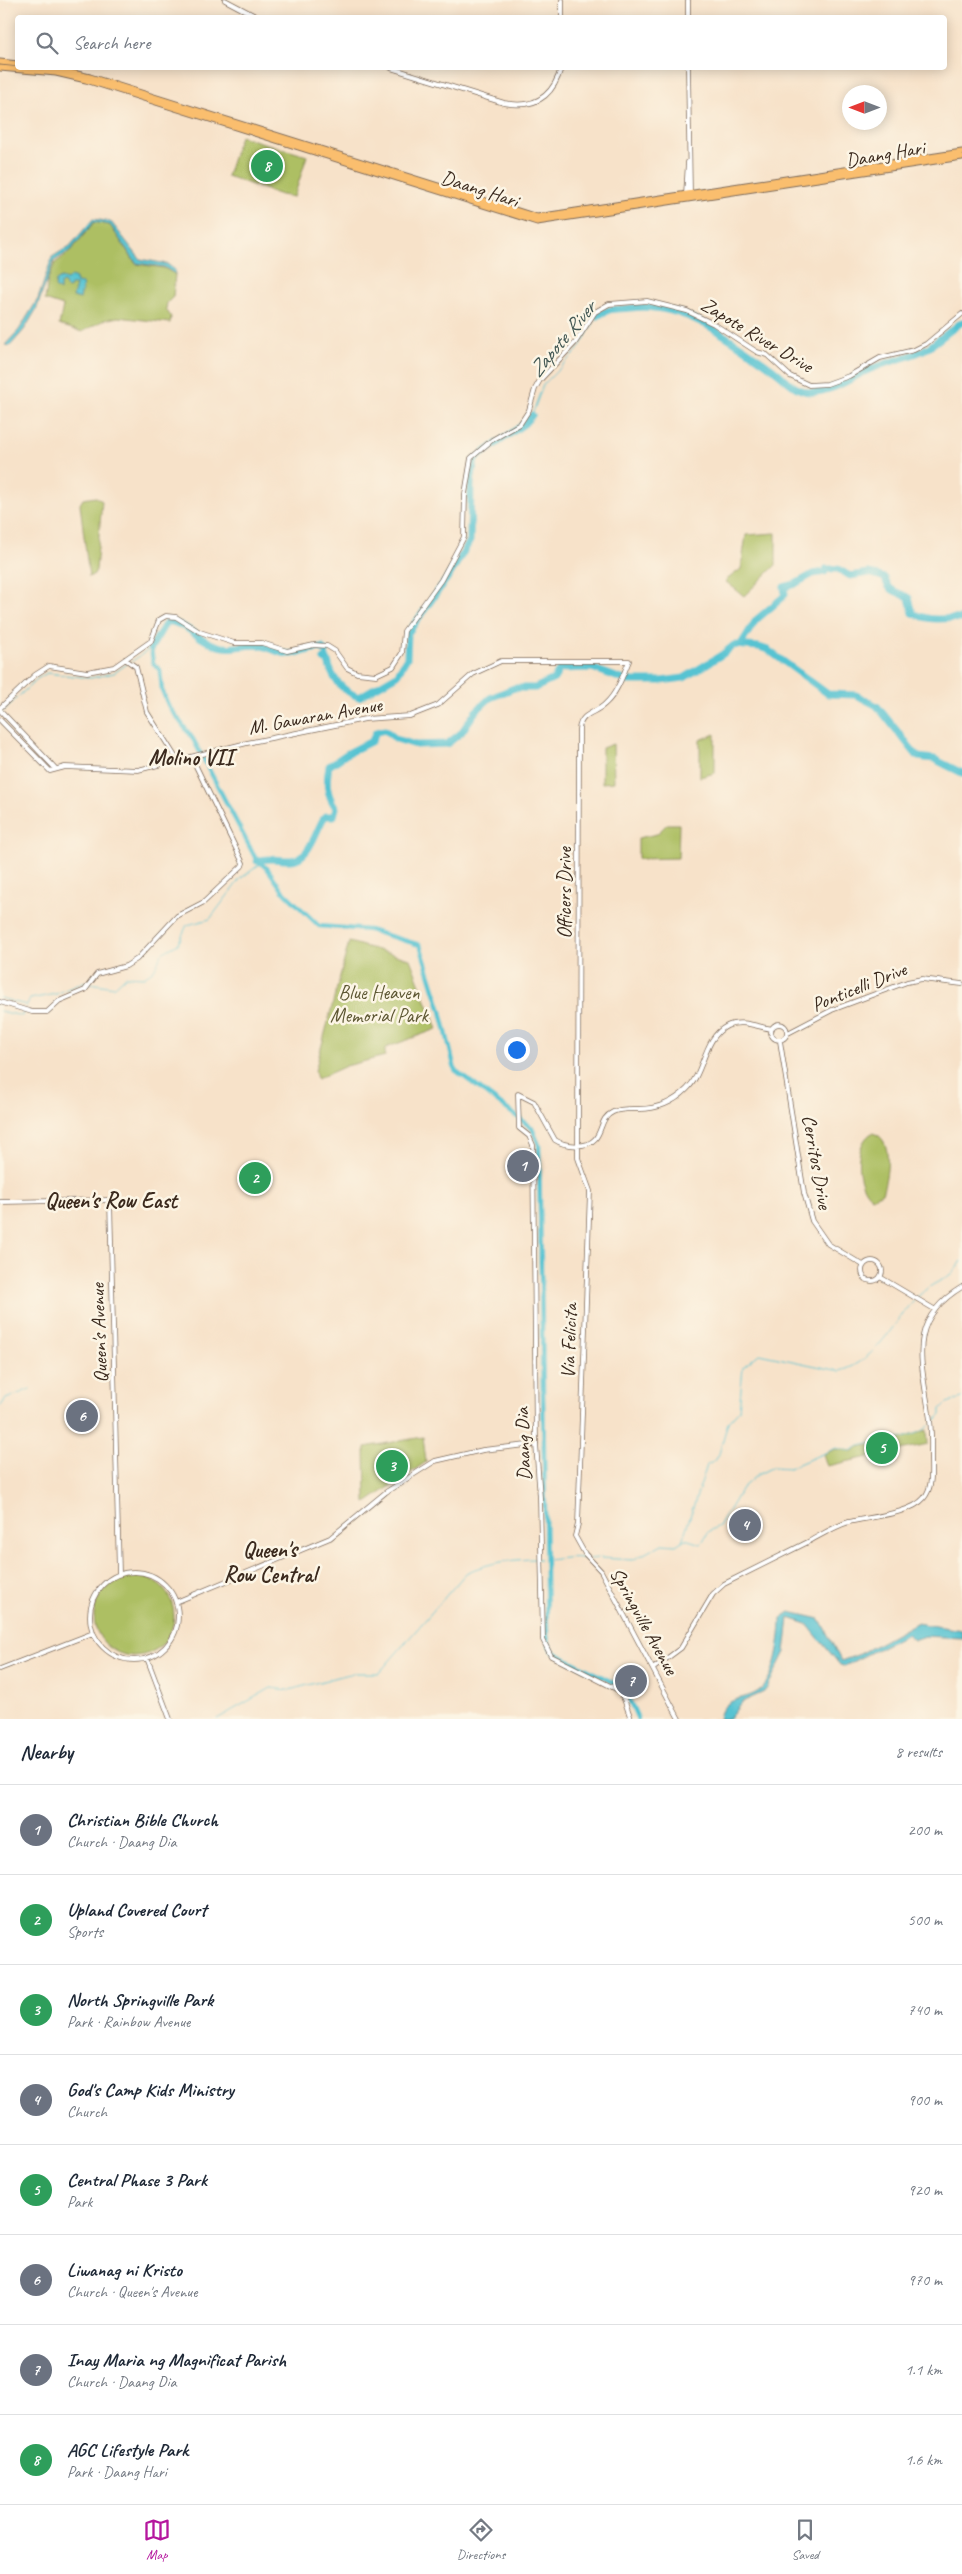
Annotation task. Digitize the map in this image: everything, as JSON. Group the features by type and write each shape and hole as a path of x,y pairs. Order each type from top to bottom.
{"main road":[{"path":"0,62 15,64"},
{"name":"Daang Hari","path":"0,68 15,70"},
{"name":"Daang Hari","path":"19,70 56,74 86,80 536,222 962,157"},
{"name":"Daang Hari","path":"60,70 90,77 537,217 962,152"}],"street":[{"path":"225,0 253,15"},
{"path":"562,0 562,15"},
{"path":"688,0 688,15"},
{"path":"397,70 504,103 522,106 549,94 557,82 560,70"},
{"path":"688,70 688,195"},
{"name":"Zapote River Drive","path":"0,709 35,675 49,666 87,672 109,669 126,660 151,641 159,620 166,616 172,616 200,632 234,643 262,643 287,651 314,644 327,646 335,651 347,668 357,673 376,675 393,667 402,653 402,640 408,624 442,580 464,537 465,494 471,458 492,440 520,424 529,410 535,389 540,380 575,343 595,312 609,304 647,301 687,311 714,324 757,352 768,355 790,376 809,385 827,384 849,376 880,358 914,350 926,344 962,314"},
{"path":"126,660 136,667 147,712 178,761"},
{"name":"M. Gawaran Avenue","path":"55,768 90,767 133,770 365,718 410,716 438,705 465,680 494,662 524,660 628,662"},
{"name":"Officers Drive","path":"578,1145 579,729 584,716 606,703 623,675 628,662"},
{"path":"0,709 55,768 50,771 1,721"},
{"path":"0,1002 36,1013 46,1012 59,1001 85,990 92,978 97,974 126,966 145,952 177,916 204,902 244,863 193,757"},
{"name":"Ponticelli Drive","path":"780,1041 787,1032 839,1007 916,979 962,984"},
{"path":"578,1145 595,1140 604,1119 611,1113 621,1109 660,1106 684,1092 695,1080 713,1038 725,1027 736,1023 772,1029 780,1024 787,1032"},
{"path":"772,1029 772,1037 780,1041"},
{"name":"Cerritos Drive","path":"780,1041 804,1193 812,1221 828,1244 863,1265"},
{"name":"Daang Dia","path":"578,1145 565,1144 555,1140 534,1102 518,1094 519,1128 529,1136 533,1145 536,1444 541,1551 542,1634 547,1652 557,1660 618,1690 624,1699 631,1719"},
{"name":"Via Felicita","path":"576,1540 590,1191 579,1162 578,1145"},
{"name":"Queen's Avenue","path":"0,1202 110,1200 119,1574"},
{"path":"868,1262 877,1263 881,1268 880,1277 874,1281 867,1280 862,1275 863,1265 868,1262"},
{"path":"880,1277 934,1309"},
{"path":"654,1668 681,1648 713,1594 724,1584 847,1523 904,1509 923,1500 930,1484 930,1418 923,1383 921,1354 924,1330 934,1309 945,1297 962,1286"},
{"path":"176,1602 330,1538 406,1477 435,1461 464,1453 536,1444"},
{"name":"Springville Avenue","path":"576,1540 600,1571 680,1719"},
{"path":"138,1572 156,1578 166,1585 176,1602 178,1617 173,1637 159,1652 147,1658 128,1660 115,1656 104,1649 93,1633 90,1618 94,1598 106,1582 119,1574 138,1572"},
{"path":"0,1669 93,1633"},
{"path":"147,1658 170,1719"}],"green space":[{"path":"240,136 307,156 294,197 281,195 227,176"},
{"path":"94,222 110,225 136,264 164,268 175,274 173,297 167,303 166,309 171,317 170,323 118,317 104,320 82,332 59,325 63,306 45,300 48,279 55,263 70,252"},
{"path":"96,497 102,501 96,570 89,577 80,504 83,499"},
{"path":"776,533 776,565 744,596 725,581 741,569 746,535"},
{"path":"715,734 715,773 700,777 700,740"},
{"path":"613,744 614,782 602,783 602,748"},
{"path":"667,824 679,824 678,858 638,859 638,838 657,834"},
{"name":"Blue Heaven Memorial Park","path":"349,942 410,959 437,1029 385,1048 385,1056 346,1066 317,1079 315,1071"},
{"path":"872,1133 879,1136 884,1142 888,1159 882,1193 872,1198 862,1184 858,1165 862,1146 866,1138"},
{"path":"927,1430 928,1444 827,1466 823,1454 836,1449 853,1451 858,1447 894,1441"},
{"path":"423,1437 426,1462 366,1503 365,1447"},
{"path":"134,1576 149,1579 162,1588 171,1601 174,1616 171,1631 162,1644 149,1653 134,1656 119,1653 106,1644 97,1631 94,1616 97,1601 106,1588 119,1579"}],"water":[{"path":"93,219 111,222 140,259 167,264 175,270 175,274 164,267 136,263 110,225 94,222 71,250 54,261 36,310 24,330 10,346 5,345 19,330 38,299 52,257 70,246"},
{"path":"71,276 76,278 76,283 83,284 80,299 73,297 76,285 70,285 69,288 62,282 60,291 55,287 56,281 61,278 67,280"},
{"path":"790,1612 820,1619 841,1661 860,1654 916,1623 962,1630 962,1638 924,1636 914,1640 907,1634 844,1666 840,1665 807,1624 789,1618 785,1652 767,1688 764,1692 742,1702 729,1719 719,1719 721,1711 730,1702 755,1693 766,1683 777,1656 781,1618"}],"waterway":[{"name":"Zapote River","path":"598,316 613,309 650,307 669,310 687,316 723,334 772,368 794,386 810,392 828,390 868,370 910,356 929,347 962,322"},
{"name":"Zapote River","path":"532,415 543,385 577,351 598,316"},
{"name":"Zapote River","path":"326,657 324,659 328,661 332,674 339,684 348,692 359,697 397,675 407,658 408,633 451,573 470,541 471,481 475,459 524,424 532,415"},
{"path":"741,644 756,620 782,598 785,594 784,587 795,584 813,574 825,572 826,569 838,569 850,576 869,573 885,578 886,583 891,589 909,598 913,613 932,619 962,619"},
{"name":"Zapote River","path":"151,648 167,621 174,622 221,647 256,645 287,654 322,648 326,652"},
{"path":"257,861 269,859 289,860 302,856 311,844 325,816 334,816 336,808 330,798 328,788 329,766 348,753 372,741 376,732 385,730 396,739 416,745 447,744 461,733 476,711 490,698 514,688 535,688 554,679 560,669 592,668 627,681 661,681 684,678 734,645 759,647 768,650 828,694 856,695 877,706 918,757 934,759 962,773"},
{"name":"Zapote River","path":"131,662 151,648"},
{"path":"151,648 153,663 160,670 162,690 168,705 193,739 257,861 267,868 283,891 319,926 369,930 420,945 441,1011 455,1070 532,1128 539,1145 547,1636 550,1647 555,1653 624,1688 638,1719"},
{"name":"Zapote River","path":"0,714 37,679 47,673 91,678 114,673 127,664"},
{"path":"25,1008 30,999 56,994 83,982 114,987 126,976 144,977 154,970 162,953 178,944 187,925 210,919 240,879 260,864"},
{"path":"0,998 26,1005"},
{"path":"0,1011 22,1016 23,1012"},
{"path":"682,1541 707,1465 715,1461 719,1454 728,1422 739,1410 743,1367 759,1354 840,1371 853,1366 876,1348 923,1292 952,1273 962,1261"},
{"path":"0,1407 6,1399 30,1389"},
{"path":"932,1424 941,1414 941,1409 947,1403 962,1398"},
{"path":"601,1558 633,1560 662,1544 676,1545 685,1539 701,1544 709,1531 719,1526 742,1488 757,1475 773,1467 789,1468 836,1448 850,1451 859,1446 905,1438 929,1426"},
{"path":"590,1559 598,1558"},
{"path":"217,1719 271,1688 289,1690 353,1673 379,1673 466,1573 483,1566 502,1562 540,1559"},
{"path":"544,1560 586,1559"}],"place":[{"name":"AGC Lifestyle Park","path":"267,166"},
{"name":"Christian Bible Church","path":"523,1166"},
{"name":"Upland Covered Court","path":"255,1178"},
{"name":"Liwanag ni Kristo","path":"82,1416"},
{"name":"Central Phase 3 Park","path":"882,1448"},
{"name":"North Springville Park","path":"392,1466"},
{"name":"God's Camp Kids Ministry","path":"745,1525"},
{"name":"Inay Maria ng Magnificat Parish","path":"631,1681"}],"district":[{"name":"Molino VII","path":"191,758"},
{"name":"Queen's Row East","path":"111,1201"},
{"name":"Queen's Row Central","path":"270,1562"}]}
